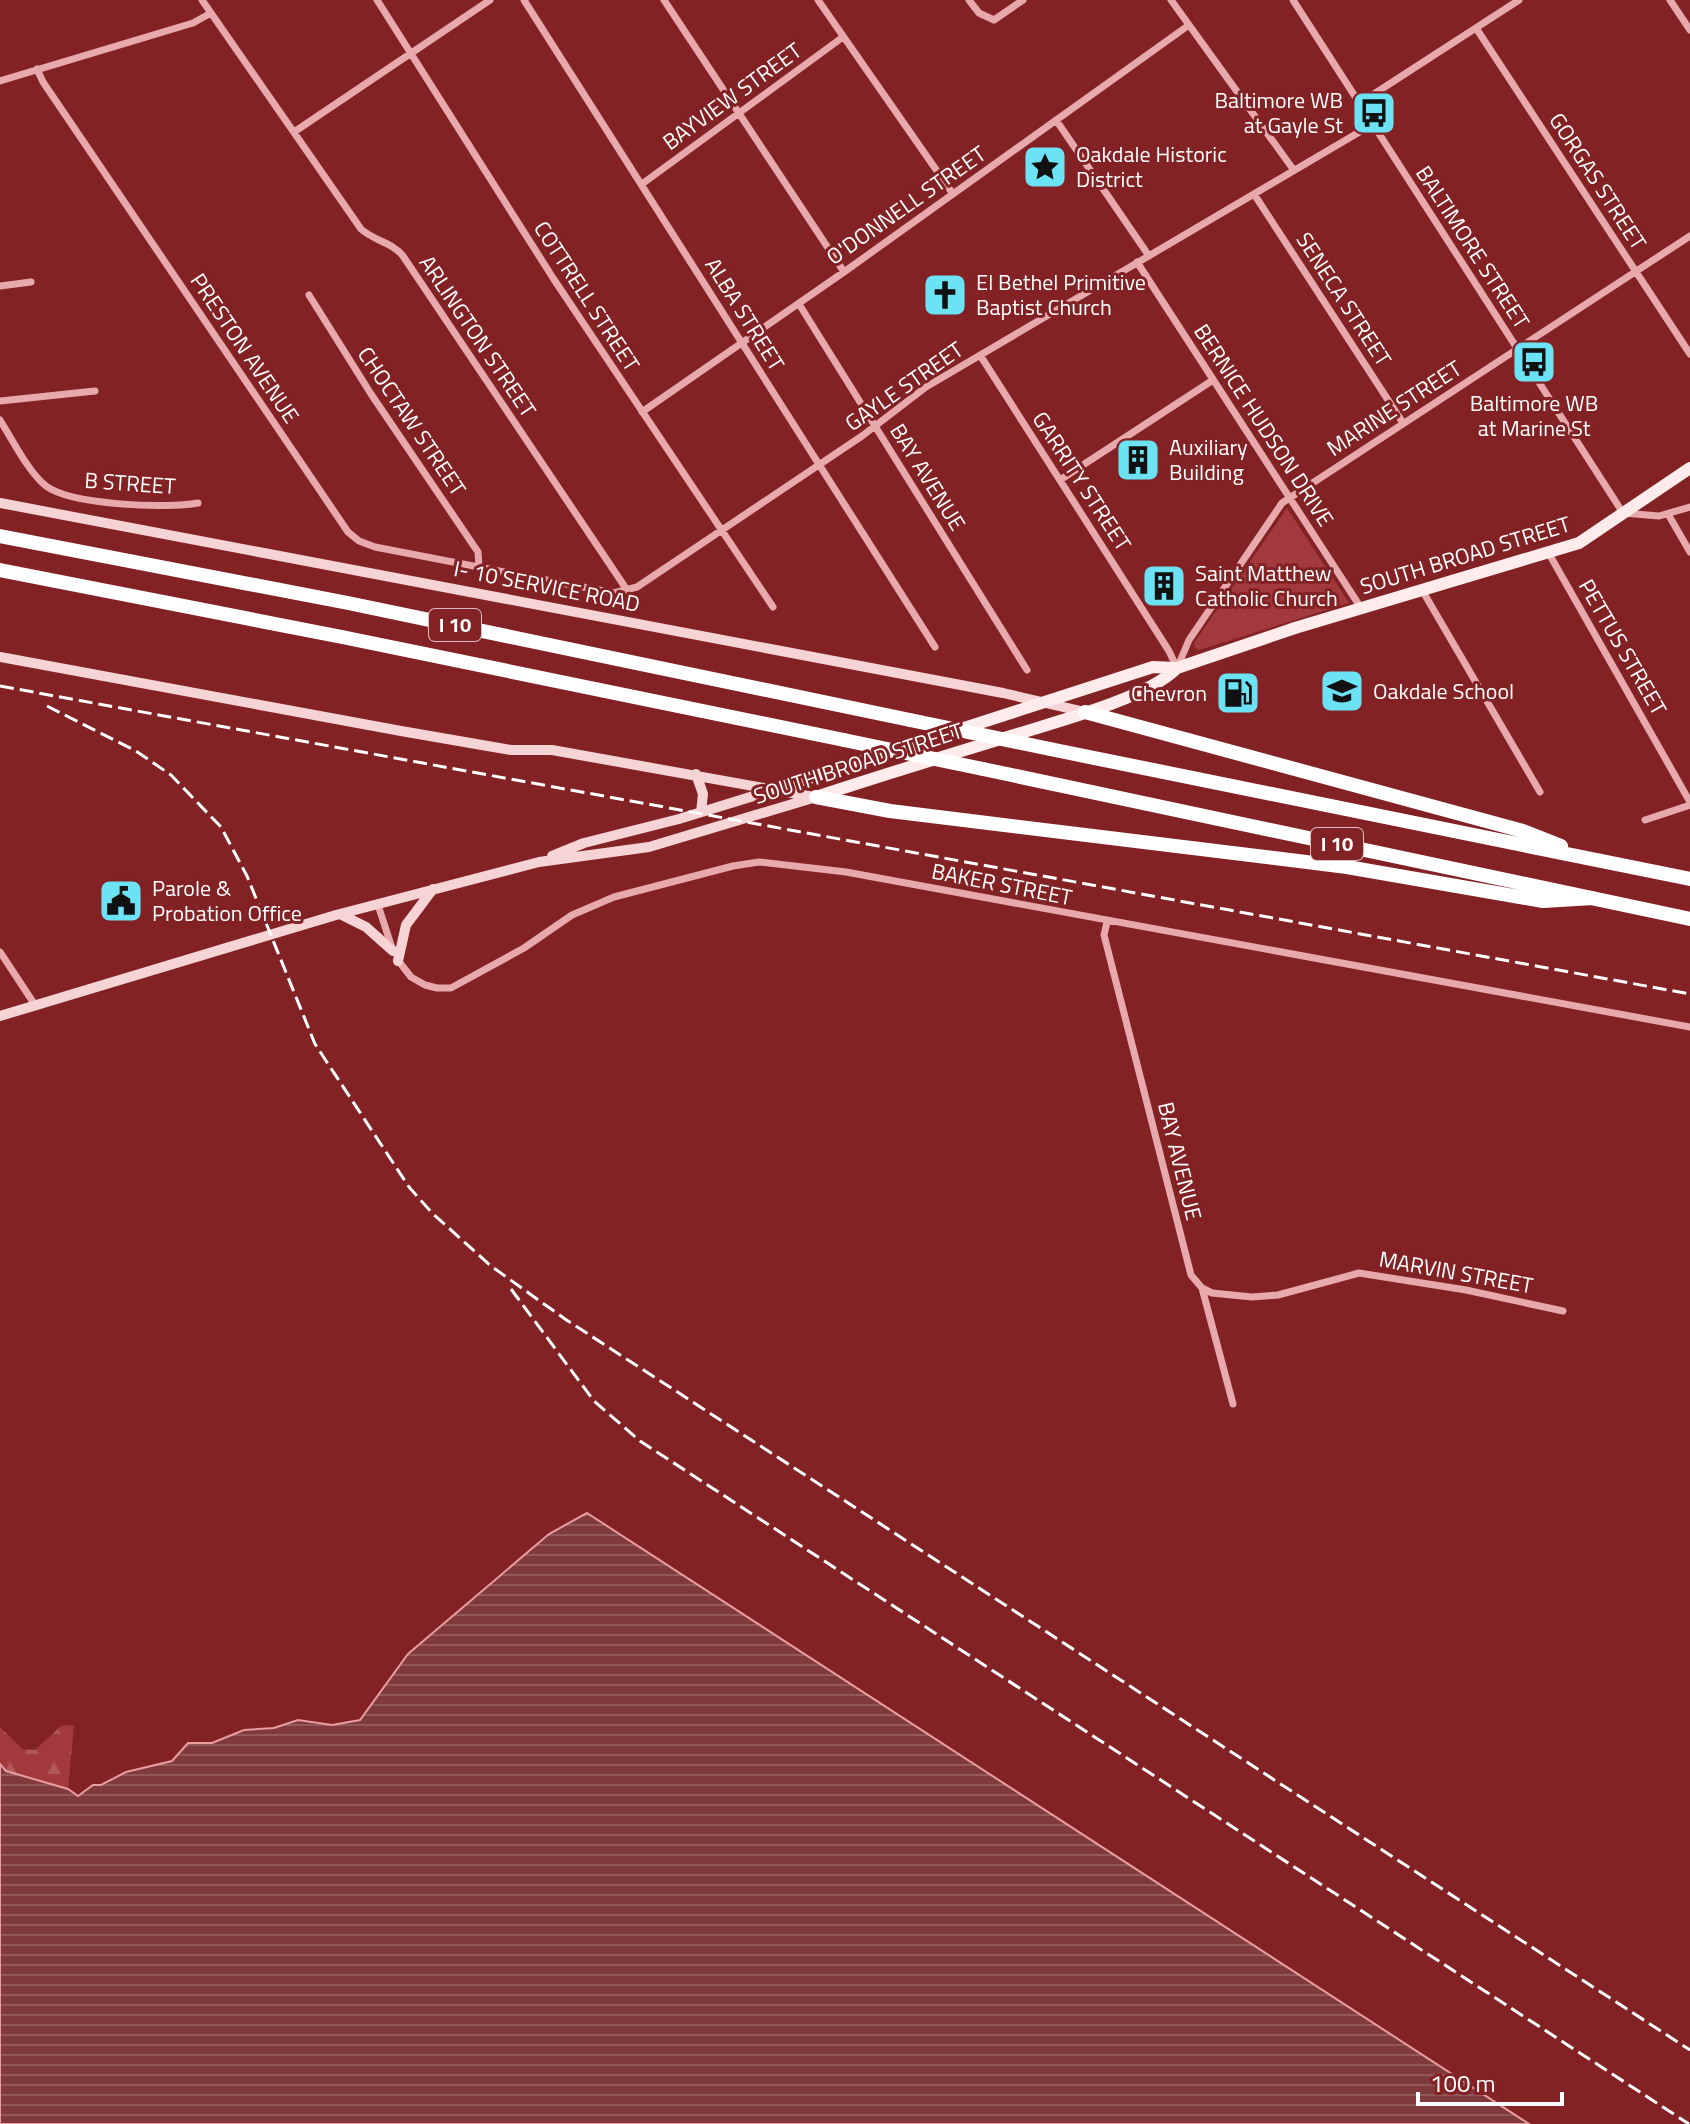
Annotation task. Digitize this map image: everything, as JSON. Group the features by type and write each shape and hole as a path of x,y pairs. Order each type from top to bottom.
{"highway":[{"name":"I 10","path":"0,536 348,603 1690,879"},
{"name":"I 10","path":"0,570 844,740 1690,919"},
{"path":"1085,712 1523,831 1602,861"},
{"path":"816,797 890,811 1347,867 1543,901 1593,898"}],"main road":[{"name":"SOUTH BROAD STREET","path":"539,862 584,843 701,812 1153,667 1177,668 1361,608 1579,543 1690,468"},
{"name":"I- 10 SERVICE ROAD","path":"0,503 1085,712"},
{"path":"0,657 511,750 552,750 816,797"},
{"name":"SOUTH BROAD STREET","path":"0,1016 433,889 539,862 649,847 750,819 1085,712 1166,679 1177,668"},
{"path":"696,774 703,794 701,812"},
{"path":"340,914 366,927 396,956 406,925 433,889"}],"street":[{"name":"ARLINGTON STREET","path":"202,0 361,229 367,235 395,247 403,256 627,590"},
{"name":"COTTRELL STREET","path":"377,0 553,278 773,607"},
{"path":"294,132 490,0"},
{"name":"ALBA STREET","path":"524,0 935,647"},
{"path":"664,0 844,272"},
{"path":"818,0 953,194"},
{"path":"969,0 979,13 994,20 1023,0"},
{"path":"1171,0 1293,169"},
{"name":"BALTIMORE STREET","path":"1293,0 1623,513"},
{"path":"1360,103 1519,0"},
{"path":"1670,0 1690,30"},
{"path":"0,81 193,23 211,13"},
{"name":"O'DONNELL STREET","path":"642,412 799,304 1189,25"},
{"name":"GORGAS STREET","path":"1476,28 1690,354"},
{"name":"BAYVIEW STREET","path":"642,184 843,37"},
{"name":"PRESTON AVENUE","path":"37,69 348,532 359,541 375,547 600,592 627,590"},
{"path":"1056,120 1149,256"},
{"name":"GAYLE STREET","path":"627,590 637,587 820,466 926,387 1373,124"},
{"name":"SENECA STREET","path":"1254,194 1403,423"},
{"name":"MARINE STREET","path":"1177,668 1189,640 1282,503 1690,236"},
{"name":"BERNICE HUDSON DRIVE","path":"1137,262 1361,608"},
{"path":"0,286 31,282"},
{"name":"CHOCTAW STREET","path":"309,295 371,394 478,552 479,567"},
{"name":"BAY AVENUE","path":"799,304 1027,670"},
{"name":"GARRITY STREET","path":"980,355 1177,668"},
{"path":"1060,480 1213,380"},
{"path":"0,401 95,391"},
{"name":"B STREET","path":"0,420 40,480 59,493 86,500 180,506 198,503"},
{"path":"1623,513 1659,516 1690,507"},
{"path":"1668,514 1690,552"},
{"name":"PETTUS STREET","path":"1548,552 1690,803"},
{"path":"1422,590 1540,792"},
{"path":"1645,820 1690,803"},
{"name":"BAKER STREET","path":"396,956 411,977 425,985 451,988 594,904 733,866 759,862 846,872 1690,1027"},
{"path":"378,905 396,956"},
{"name":"BAY AVENUE","path":"1107,922 1104,935 1191,1275 1202,1288 1233,1404"},
{"path":"0,952 35,1005"},
{"name":"MARVIN STREET","path":"1202,1288 1212,1293 1252,1297 1278,1295 1359,1273 1466,1290 1563,1311"}],"green space":[{"path":"1287,508 1349,603 1199,650 1195,648 1194,643"},
{"path":"74,1725 68,1789 23,1778 0,1764 0,1727 22,1749 35,1750 61,1726"}],"shaded area":[{"path":"587,1513 1529,2124 0,2124 0,1764 6,1771 68,1789 78,1796 93,1785 101,1785 126,1772 172,1761 188,1743 212,1743 244,1730 274,1728 298,1720 332,1725 360,1720 408,1654 549,1534"}],"railway":[{"path":"0,686 1690,994"},
{"path":"47,706 136,751 171,775 221,827 247,876 315,1044 409,1187 432,1213 491,1266 565,1319 1690,2050"},
{"path":"511,1289 594,1401 640,1441 1689,2124"}],"place":[{"name":"Baltimore WB at Gayle St","path":"1374,113"},
{"name":"Oakdale Historic District","path":"1045,167"},
{"name":"El Bethel Primitive Baptist Church","path":"945,295"},
{"name":"Baltimore WB at Marine St","path":"1534,362"},
{"name":"Auxiliary Building","path":"1138,460"},
{"name":"Saint Matthew Catholic Church","path":"1164,586"},
{"name":"Oakdale School","path":"1342,691"},
{"name":"Chevron","path":"1238,693"},
{"name":"Parole & Probation Office","path":"121,901"}]}
